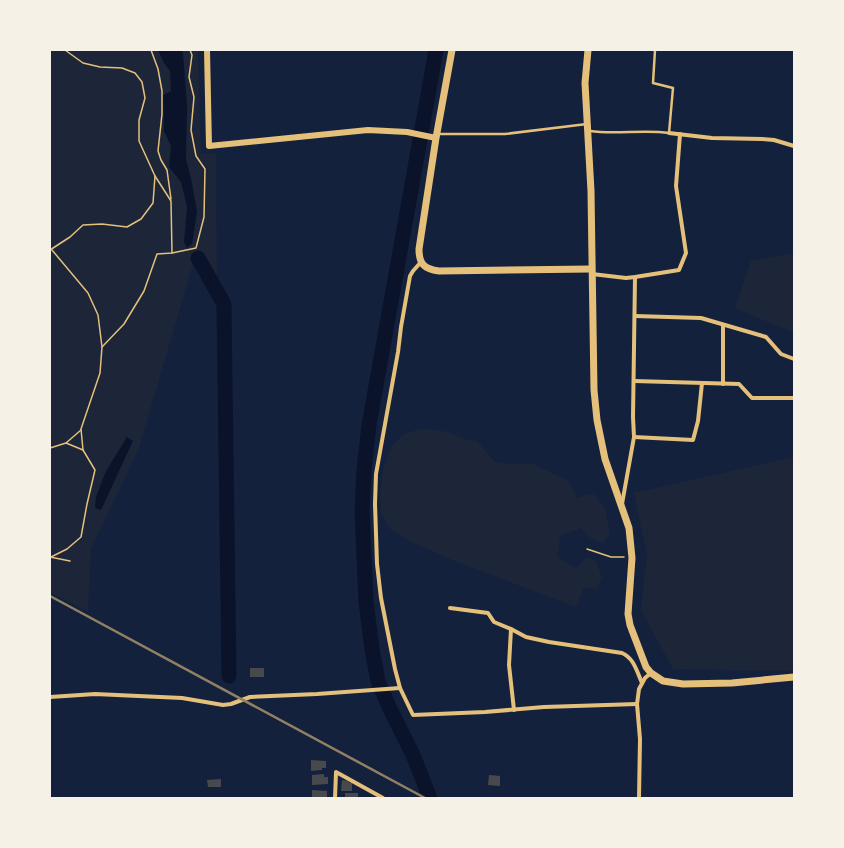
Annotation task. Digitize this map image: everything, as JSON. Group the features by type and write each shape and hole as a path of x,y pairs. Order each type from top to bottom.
{"main road":[{"path":"452,50 435,136 419,249 419,257 421,262 426,268 439,271 592,272"},
{"path":"588,50 586,71 591,191 595,404 605,460 629,528 632,558 628,614 630,625 646,667 651,673 663,681 683,684 732,683 794,677"}],"street":[{"path":"207,50 209,146 360,130 407,132 435,136"},
{"path":"669,133 712,138 774,140 794,146"},
{"path":"592,272 626,278 679,270 686,252 676,186 680,134"},
{"path":"421,262 410,276 397,359 376,474 375,489 381,598 400,688 413,715 544,707 637,704"},
{"path":"622,505 634,437 635,277"},
{"path":"635,316 696,317 766,337 781,354 794,360"},
{"path":"723,325 723,384"},
{"path":"634,381 739,384 752,398 794,398"},
{"path":"634,437 693,440 698,421 702,383"},
{"path":"450,608 488,613 494,622 512,629 526,637 628,655 633,661 642,683"},
{"path":"512,629 509,665 514,710"},
{"path":"639,798 640,739 637,704 639,689 651,673"},
{"path":"50,696 95,694 166,697 194,699 223,705 231,704 250,696 400,688"},
{"path":"335,798 336,772 383,798"}],"lane":[{"path":"435,136 504,134 588,127 606,133 669,133 673,88 654,83 655,50"}],"path":[{"path":"65,50 84,63 100,68 122,68 135,73 142,82 145,98 139,120 139,141 155,176 171,201"},
{"path":"151,50 158,69 162,91 162,114 158,150 161,160 167,170 171,201 172,253"},
{"path":"102,346 124,324 144,291 157,254 172,253 196,248 204,217 205,169 196,156 192,130 194,97 189,77 192,55 190,50"},
{"path":"50,557 67,549 81,537 95,470 83,450 81,429 100,373 102,346 98,315 88,293 51,250 83,225 102,224 127,227 141,219 153,203 155,176"},
{"path":"50,448 66,443 81,429"},
{"path":"66,443 83,450"},
{"path":"587,549 611,557 632,558"},
{"path":"50,557 70,561"}],"shaded area":[{"path":"50,50 198,50 201,154 216,153 217,286 198,252 195,257 139,448 91,549 88,612 50,592"},
{"path":"158,50 182,50 183,53 187,107 186,159 197,211 192,244 187,248 184,242 187,207 181,182 169,167 171,146 164,131 163,95 171,91 170,71 164,63"},
{"path":"794,253 794,333 735,308 751,261"},
{"path":"421,429 441,431 477,441 495,462 508,464 533,464 569,481 577,498 594,494 605,508 610,534 603,543 590,537 581,528 560,536 558,557 574,567 578,567 586,557 596,561 602,577 596,589 584,587 576,607 452,560 410,541 390,529 381,514 380,495 383,470 391,447 404,434"},
{"path":"127,437 133,441 101,510 95,508 96,497 106,471"},
{"path":"794,457 794,671 673,669 641,610 647,554 634,493"}],"building":[{"path":"250,668 264,668 264,677 250,677"},
{"path":"311,760 326,761 326,768 311,771"},
{"path":"324,774 324,777 328,777 328,784 312,785 312,775"},
{"path":"489,775 500,776 500,786 488,785"},
{"path":"221,779 221,787 208,787 207,780"},
{"path":"342,780 352,783 352,791 341,791"},
{"path":"312,790 327,791 327,798 312,798"},
{"path":"345,793 358,793 358,798 345,798"}],"waterway":[{"path":"430,798 413,755 378,681 366,602 362,511 364,470 369,425 436,50"},
{"path":"198,258 224,304 229,676"}],"railway":[{"path":"50,596 425,798"}]}
